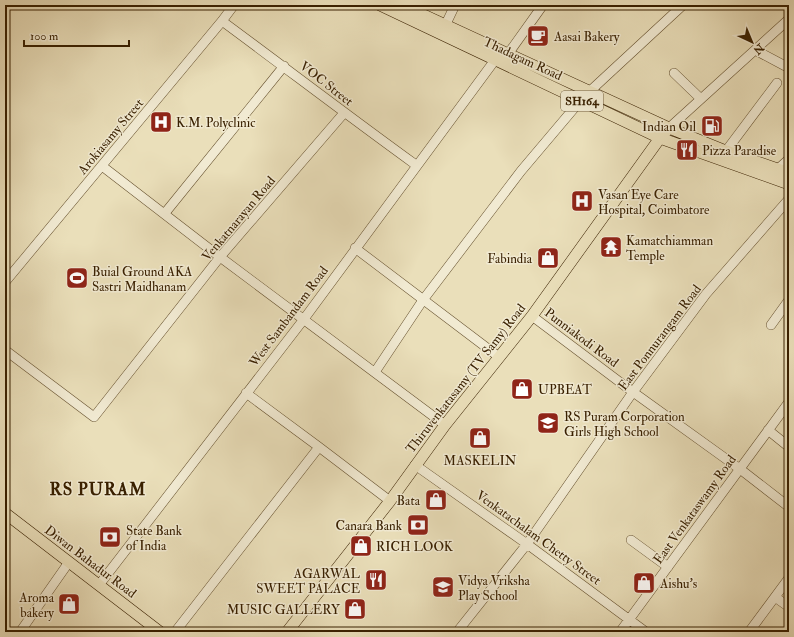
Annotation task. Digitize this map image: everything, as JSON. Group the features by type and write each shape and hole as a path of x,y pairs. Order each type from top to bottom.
{"main road":[{"name":"Thadagam Road","path":"380,5 660,138 789,184"},
{"name":"Thadagam Road","path":"402,5 669,128 726,151 784,171"},
{"name":"Thiruvenkatasamy (TV Samy) Road","path":"287,632 390,501 445,425 532,316 660,138 669,128"},
{"name":"Diwan Bahadur Road","path":"5,513 99,585 153,630"}],"street":[{"name":"Arokiasamy Street","path":"5,282 234,5"},
{"path":"445,26 455,5"},
{"path":"495,60 508,54 543,5"},
{"path":"590,92 683,5"},
{"path":"669,128 789,19"},
{"name":"VOC Street","path":"222,21 416,165"},
{"path":"755,50 789,68"},
{"name":"West Sambandam Road","path":"99,585 304,319 416,165 495,60"},
{"path":"165,214 284,66"},
{"path":"674,73 701,99"},
{"path":"726,151 777,83"},
{"path":"375,372 424,300 521,171 581,100"},
{"name":"Venkatnarayan Road","path":"5,350 94,417 220,258 344,113"},
{"path":"784,171 789,159"},
{"path":"102,166 220,258 445,425"},
{"name":"East Ponnurangam Road","path":"457,632 527,544 633,392 706,294 789,199"},
{"path":"356,248 499,357"},
{"path":"771,325 789,300"},
{"name":"Punniakodi Road","path":"532,316 633,392 740,469 789,507"},
{"path":"246,393 390,501"},
{"name":"East Venkataswamy Road","path":"620,632 789,402"},
{"path":"768,430 789,447"},
{"path":"175,632 319,447"},
{"name":"Venkatachalam Chetty Street","path":"415,465 527,544 646,632"},
{"path":"631,540 668,567"},
{"path":"20,632 69,562"},
{"path":"749,632 789,578"},
{"path":"775,597 789,608"}],"place":[{"name":"Aasai Bakery","path":"538,36"},
{"name":"K.M. Polyclinic","path":"161,122"},
{"name":"Indian Oil","path":"712,126"},
{"name":"Pizza Paradise","path":"687,150"},
{"name":"Vasan Eye Care Hospital, Coimbatore","path":"582,201"},
{"name":"Kamatchiamman Temple","path":"611,247"},
{"name":"Fabindia","path":"548,258"},
{"name":"Buial Ground AKA Sastri Maidhanam","path":"77,278"},
{"name":"UPBEAT","path":"522,389"},
{"name":"RS Puram Corporation Girls High School","path":"548,423"},
{"name":"MASKELIN","path":"480,438"},
{"name":"Bata","path":"436,500"},
{"name":"Canara Bank","path":"418,525"},
{"name":"State Bank of India","path":"110,537"},
{"name":"RICH LOOK","path":"361,546"},
{"name":"AGARWAL SWEET PALACE","path":"376,580"},
{"name":"Aishu's","path":"644,583"},
{"name":"Vidya Vriksha Play School","path":"443,587"},
{"name":"Aroma bakery","path":"69,604"},
{"name":"MUSIC GALLERY","path":"355,609"}],"district":[{"name":"RS PURAM","path":"98,489"}]}
